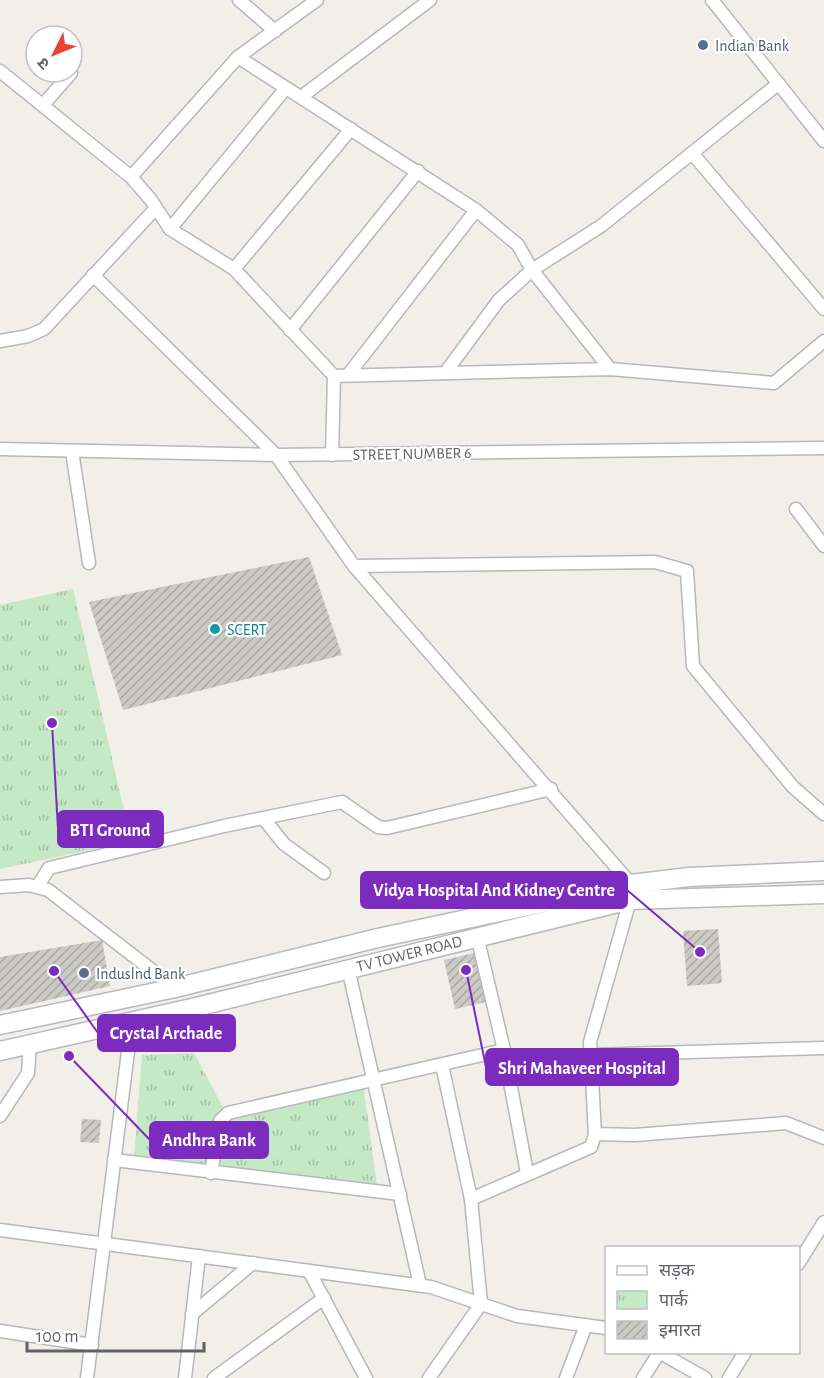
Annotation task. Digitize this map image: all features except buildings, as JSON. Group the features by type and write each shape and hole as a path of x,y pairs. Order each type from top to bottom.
{"main road":[{"name":"TV TOWER ROAD","path":"0,1051 192,1008 477,936 689,877 824,871"},
{"name":"TV TOWER ROAD","path":"0,1025 175,988 378,938 631,892 824,894"}],"street":[{"path":"239,0 274,31"},
{"path":"131,177 238,57 317,0"},
{"path":"301,97 430,0"},
{"path":"712,0 824,140"},
{"path":"238,57 418,171 476,210 518,245 532,270 610,369"},
{"path":"0,71 43,105 50,114 131,177 170,229 234,269 334,376 333,454"},
{"path":"43,105 61,84"},
{"path":"445,373 499,300 532,270 601,226 778,84"},
{"path":"170,229 286,88"},
{"path":"234,269 351,129"},
{"path":"692,153 824,309"},
{"path":"290,330 418,171"},
{"path":"0,340 28,336 44,328 155,209"},
{"path":"348,375 476,210"},
{"path":"93,276 276,455 354,566 552,789 631,892 590,1042 595,1134 591,1147 471,1198"},
{"path":"334,376 610,369 774,383 824,341"},
{"name":"STREET NUMBER 6","path":"0,449 276,455 824,448"},
{"path":"72,451 88,563"},
{"path":"796,509 824,546"},
{"path":"354,566 655,562 687,571 693,666 793,787 824,814"},
{"path":"38,886 50,868 224,826 342,802 378,827 387,828 552,789"},
{"path":"264,819 284,844 324,873"},
{"path":"0,886 38,886 48,890 175,988"},
{"path":"477,936 504,1050 527,1173"},
{"path":"348,968 420,1285"},
{"path":"87,1378 132,1020"},
{"path":"0,1116 28,1073 30,1043"},
{"path":"591,1055 824,1048"},
{"path":"211,1173 220,1121 228,1113 373,1082 504,1050"},
{"path":"429,1378 481,1304 471,1198 442,1065"},
{"path":"595,1134 635,1135 786,1123 824,1138"},
{"path":"114,1160 400,1194"},
{"path":"800,1261 824,1222"},
{"path":"0,1230 420,1285 517,1316 605,1328"},
{"path":"185,1378 200,1256"},
{"path":"192,1314 253,1263"},
{"path":"309,1271 366,1378"},
{"path":"214,1378 324,1298"},
{"path":"566,1378 586,1325"},
{"path":"0,1331 92,1345"},
{"path":"643,1378 658,1354"},
{"path":"661,1354 705,1378"},
{"path":"729,1378 744,1354"}],"green space":[{"path":"73,589 131,841 0,869 0,605"},
{"path":"194,1053 223,1107 363,1084 377,1185 222,1173 134,1157 142,1055"}],"place":[{"name":"Indian Bank","path":"703,45"},
{"name":"SCERT","path":"215,629"},
{"name":"BTI Ground","path":"52,723"},
{"name":"Vidya Hospital And Kidney Centre","path":"700,952"},
{"name":"Shri Mahaveer Hospital","path":"466,970"},
{"name":"Crystal Archade","path":"54,971"},
{"name":"Induslnd Bank","path":"84,973"},
{"name":"Andhra Bank","path":"69,1056"}]}
